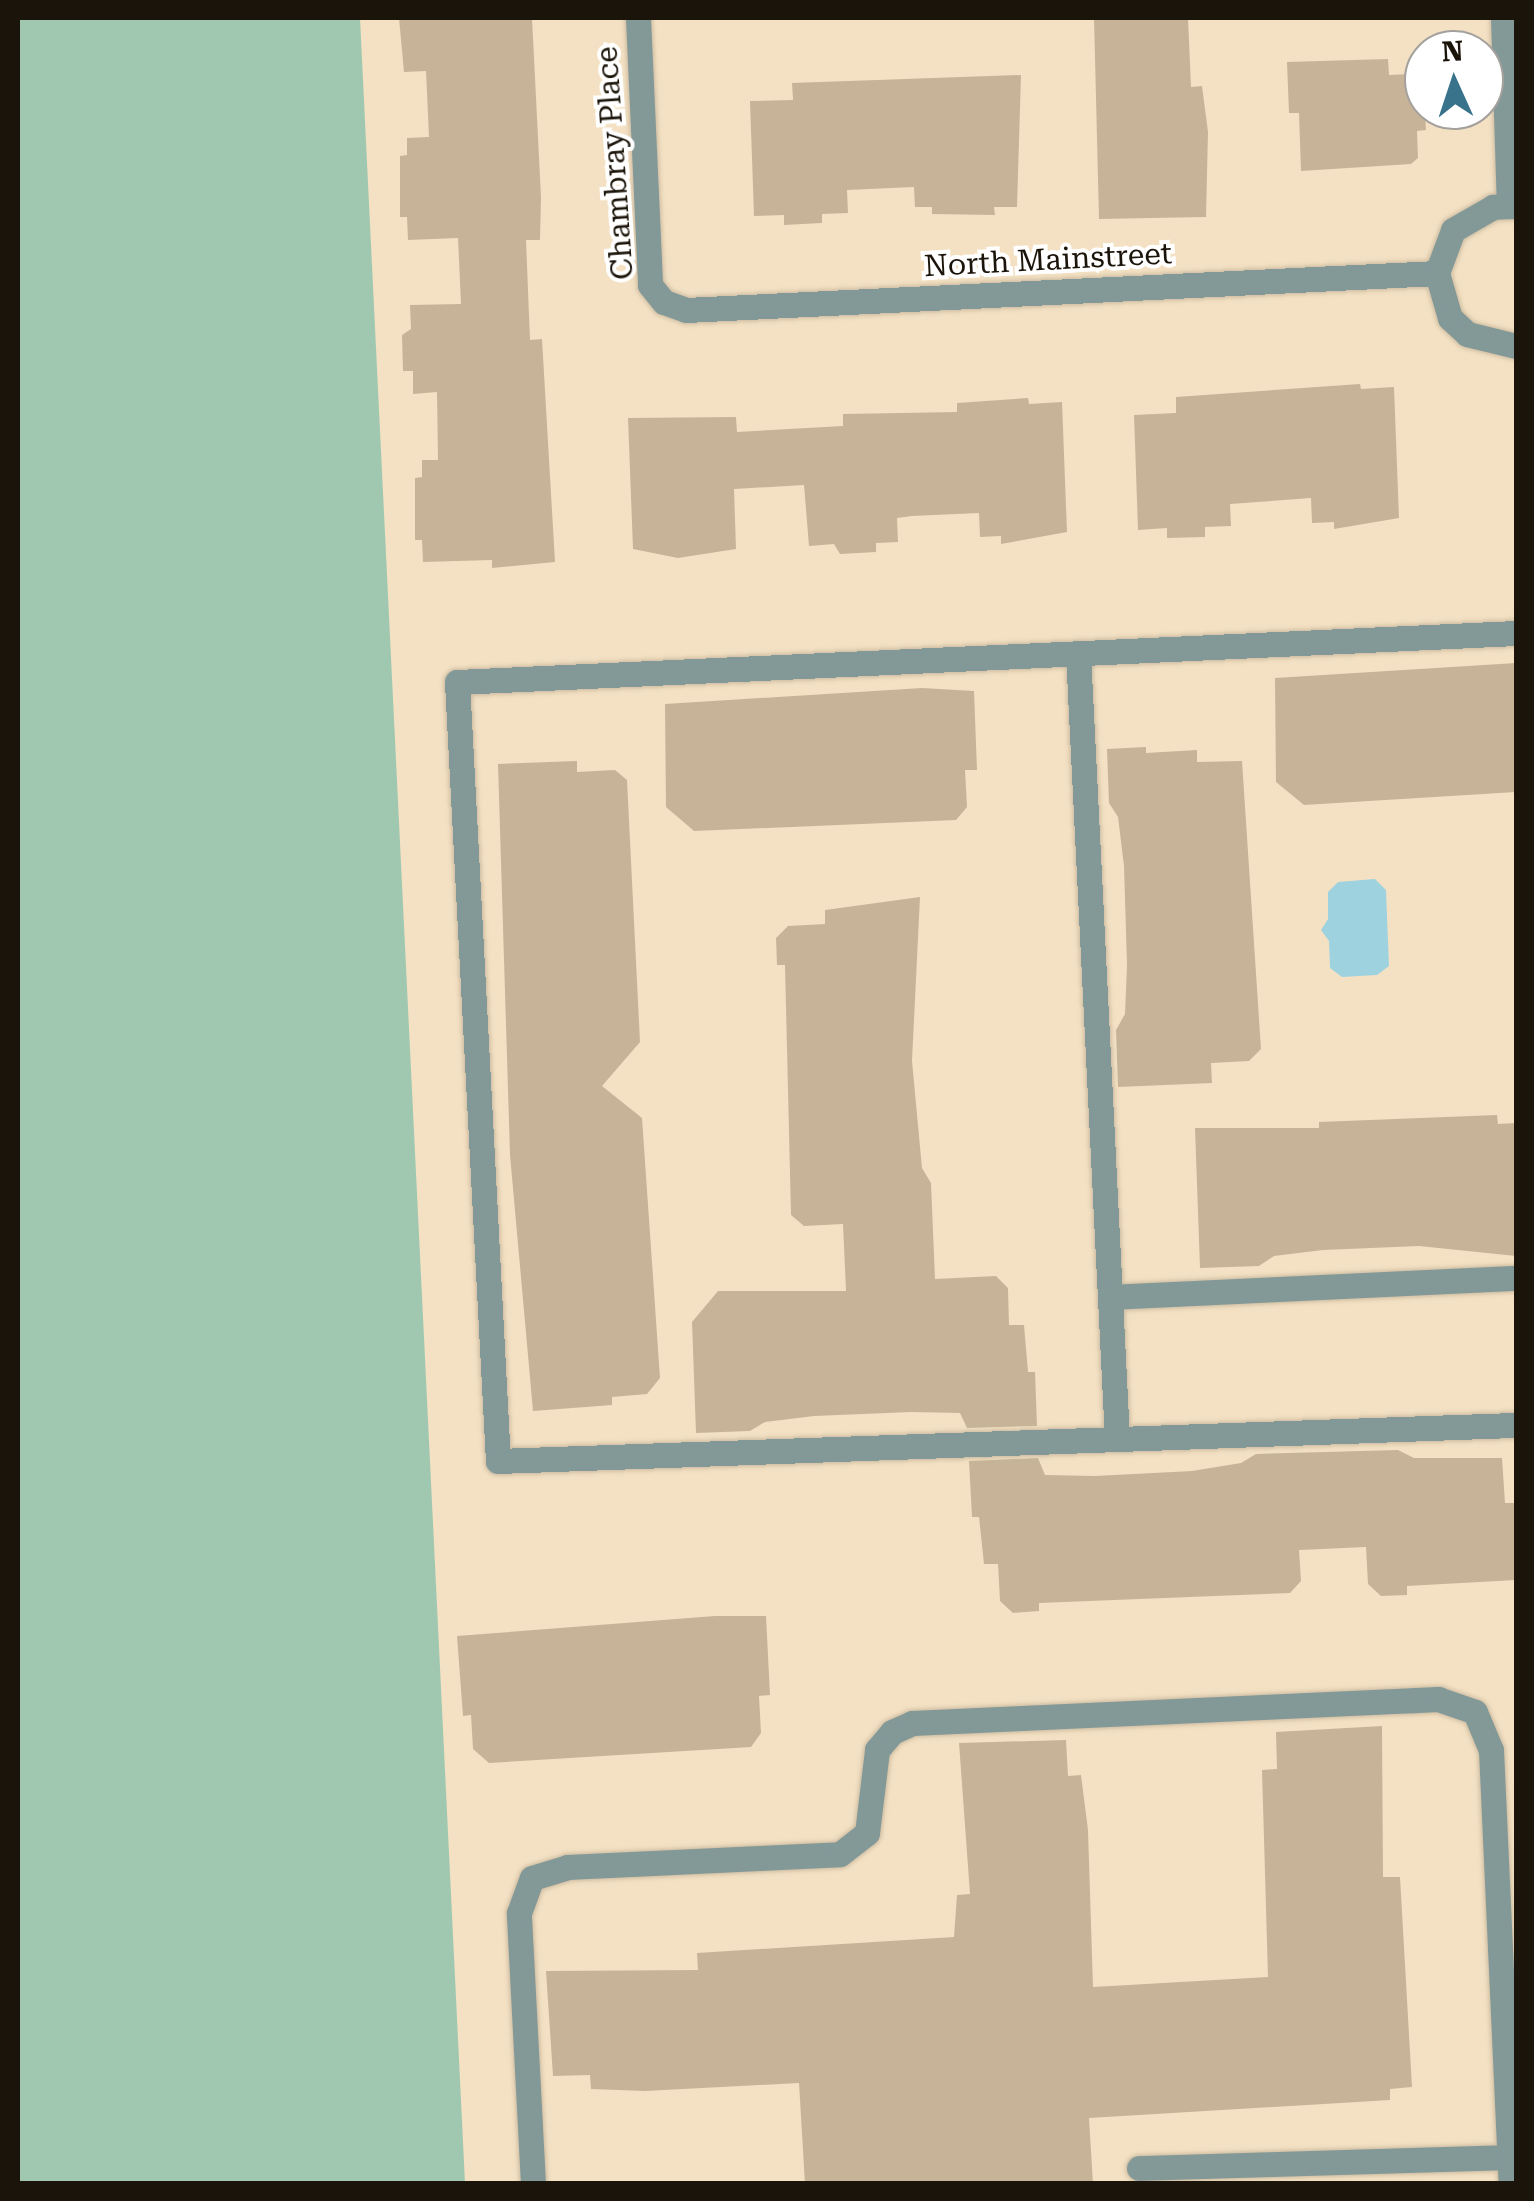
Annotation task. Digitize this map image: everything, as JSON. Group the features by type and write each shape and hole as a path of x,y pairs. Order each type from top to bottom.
{"street":[{"name":"Chambray Place","path":"638,18 650,285 664,302"},
{"path":"1503,22 1513,205 1470,216 1452,230 1436,273 1450,318 1468,334 1516,346"},
{"name":"North Mainstreet","path":"664,302 686,310 1436,273"},
{"path":"1516,634 457,682 498,1461 1516,1425"},
{"path":"1078,652 1117,1439"},
{"path":"1111,1297 1516,1278"},
{"path":"532,2184 520,1913 532,1878 566,1867 840,1854 868,1833 877,1750 892,1732 912,1723 1438,1700 1475,1712 1491,1750 1513,2157 1511,2184"},
{"path":"1139,2168 1272,2173 1513,2157"}],"green space":[{"path":"18,18 360,18 465,2183 18,2183"}],"water":[{"path":"1375,879 1386,890 1389,966 1377,975 1342,977 1330,968 1329,941 1321,930 1328,919 1328,892 1338,882"}],"building":[{"path":"399,18 532,18 541,197 540,240 526,240 530,340 542,339 555,562 492,568 492,560 423,562 422,540 415,540 415,478 422,477 422,460 438,460 437,392 413,394 413,371 403,371 402,335 411,329 410,305 461,304 458,238 408,240 407,217 400,217 400,156 407,155 407,138 429,137 426,71 404,72"},
{"path":"1094,18 1188,18 1191,87 1202,86 1208,132 1206,217 1099,219"},
{"path":"1388,59 1389,75 1404,74 1404,130 1426,130 1417,131 1418,158 1411,164 1301,171 1299,113 1289,113 1287,62"},
{"path":"1021,75 1017,207 994,207 995,215 932,214 932,207 915,207 914,187 847,190 848,213 822,214 822,223 784,225 784,215 754,216 750,101 793,100 792,83"},
{"path":"1360,384 1361,389 1394,387 1399,518 1334,529 1334,522 1312,523 1311,498 1230,504 1231,526 1205,527 1205,537 1167,538 1167,528 1138,530 1134,415 1176,413 1176,397"},
{"path":"1028,398 1029,404 1062,402 1067,532 1001,544 1001,536 980,537 979,513 912,516 897,518 898,542 876,543 876,552 840,554 834,544 809,546 804,485 734,489 736,549 678,558 633,549 628,418 736,417 737,432 843,426 843,414 957,412 957,403"},
{"path":"1516,663 1516,792 1304,805 1276,782 1275,678"},
{"path":"922,688 974,691 977,770 965,770 967,807 956,820 694,831 666,807 665,704"},
{"path":"1146,747 1146,753 1197,750 1197,762 1242,761 1261,1049 1249,1061 1211,1063 1212,1083 1118,1087 1116,1030 1125,1014 1127,965 1124,866 1118,817 1109,803 1107,749"},
{"path":"577,761 577,772 615,770 627,780 640,1042 602,1086 642,1118 660,1378 647,1394 612,1397 612,1405 533,1411 510,1155 498,764"},
{"path":"920,897 912,1061 922,1168 931,1183 935,1279 996,1276 1008,1288 1009,1325 1024,1325 1028,1372 1035,1372 1037,1426 967,1428 960,1413 911,1412 814,1416 765,1422 750,1431 696,1433 692,1322 718,1291 846,1291 843,1224 804,1226 791,1215 785,965 777,965 776,938 788,926 825,924 825,910"},
{"path":"1497,1115 1498,1124 1516,1123 1516,1256 1419,1246 1323,1250 1274,1256 1259,1266 1200,1268 1195,1128 1319,1128 1319,1122"},
{"path":"1398,1450 1414,1458 1502,1458 1505,1503 1516,1503 1516,1580 1407,1586 1407,1595 1381,1596 1368,1584 1366,1547 1299,1550 1301,1581 1290,1593 1039,1603 1039,1611 1013,1613 1000,1601 998,1564 984,1564 979,1517 972,1517 969,1461 1038,1458 1045,1475 1095,1476 1192,1471 1241,1463 1256,1454"},
{"path":"715,1616 766,1616 770,1695 759,1696 761,1733 751,1747 489,1763 473,1749 471,1715 463,1716 457,1636"},
{"path":"1382,1726 1383,1877 1400,1877 1412,2087 1390,2089 1390,2100 1089,2118 1093,2184 805,2184 799,2083 645,2091 591,2089 590,2075 553,2076 546,1971 698,1970 697,1953 954,1937 957,1895 970,1894 959,1743 1066,1740 1068,1776 1081,1775 1088,1830 1093,1987 1268,1977 1262,1770 1277,1769 1276,1732"}]}
